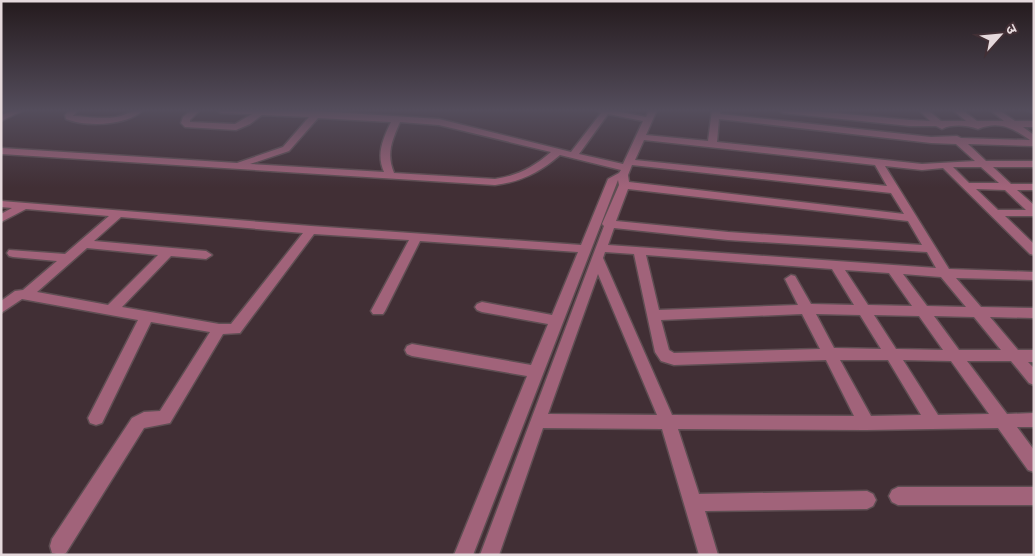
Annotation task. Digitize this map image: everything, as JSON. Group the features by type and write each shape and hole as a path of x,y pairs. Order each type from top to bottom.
{"street":[{"path":"235,166 286,149 298,136"},
{"path":"390,136 383,159 391,176"},
{"path":"496,136 573,155 626,172 912,218"},
{"path":"573,155 586,136"},
{"path":"712,145 713,136"},
{"path":"915,136 999,143 1034,141"},
{"path":"953,136 1034,212"},
{"path":"990,136 1029,164 1034,172"},
{"path":"489,555 539,421 626,172 642,137 922,167 1029,164"},
{"path":"1,151 391,176 507,181 531,174 558,152"},
{"path":"880,164 945,273 1034,379"},
{"path":"945,165 1031,246"},
{"path":"463,555 612,179 626,172 895,190"},
{"path":"968,186 1034,186"},
{"path":"1,204 416,238 584,248"},
{"path":"1,219 24,206"},
{"path":"995,213 1034,212"},
{"path":"26,295 65,258 118,214"},
{"path":"608,224 728,236 932,249"},
{"path":"1,308 18,294 229,331 238,327 311,230"},
{"path":"378,311 416,238"},
{"path":"83,244 206,255"},
{"path":"112,309 168,252"},
{"path":"598,253 638,252 893,270 1034,276"},
{"path":"638,252 662,352 666,357 674,359 828,354 1034,356"},
{"path":"14,253 65,258"},
{"path":"598,253 668,424 709,555"},
{"path":"836,265 934,422"},
{"path":"893,270 1034,464"},
{"path":"791,279 828,354 866,424"},
{"path":"482,308 556,321"},
{"path":"654,316 807,309 1034,313"},
{"path":"96,418 147,316"},
{"path":"58,546 138,423 144,419 164,418 168,413 219,329"},
{"path":"412,350 536,372"},
{"path":"539,421 668,424 866,424 1034,420"},
{"path":"898,496 1034,496"},
{"path":"692,503 867,500"}]}
